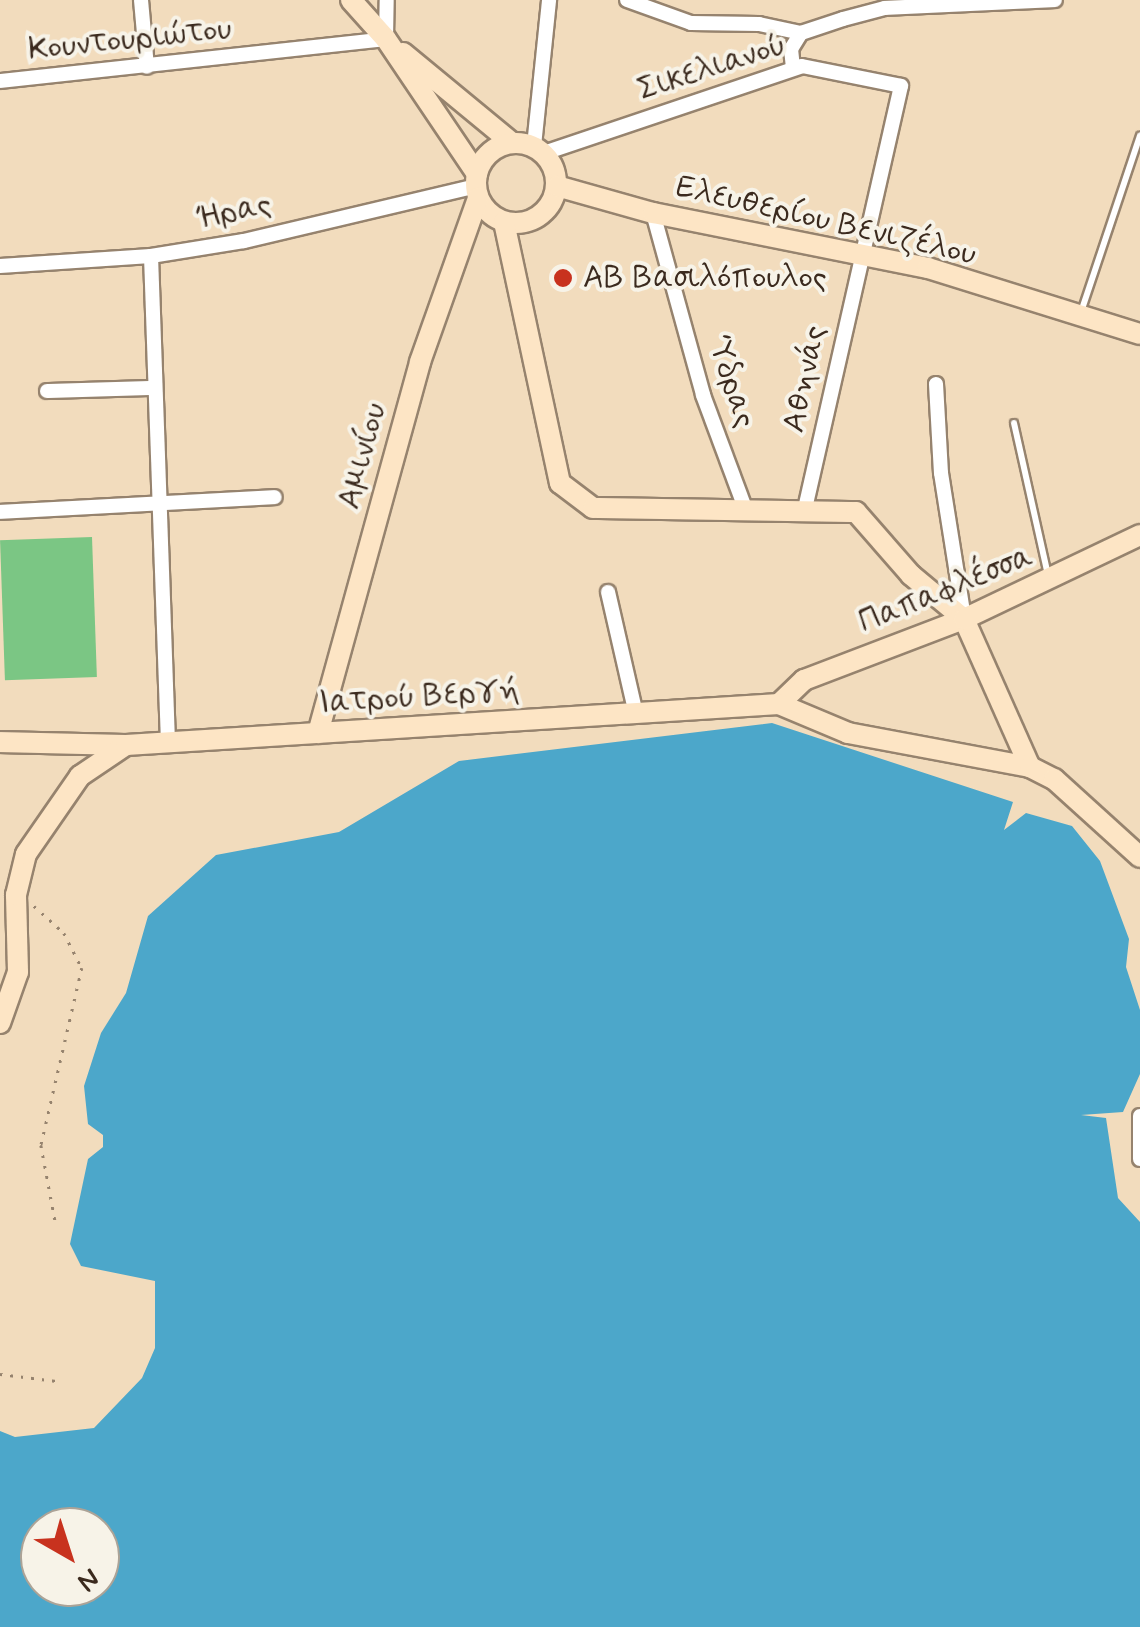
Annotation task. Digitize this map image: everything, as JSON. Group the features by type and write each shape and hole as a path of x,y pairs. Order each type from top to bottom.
{"main road":[{"path":"351,0 386,39 512,143 538,150 557,186 539,216 504,222"},
{"path":"386,39 477,186 504,222 560,484 593,508 834,507 870,520 912,575 964,620 1030,767 1054,779 1140,857"},
{"path":"477,186 488,154 512,143"},
{"name":"Αμινίου","path":"318,733 420,362 477,186"},
{"name":"Ελευθερίου Βενιζέλου","path":"557,186 653,214 860,252 1140,334"},
{"name":"Παπαφλέσσα","path":"779,704 804,680 964,620 1140,535"},
{"name":"Ιατρού Βεργή","path":"0,742 168,743 779,704 848,733 1030,767"},
{"path":"0,1023 18,972 16,895 26,854 60,798 80,776 126,745"}],"street":[{"path":"141,0 147,67"},
{"path":"386,0 386,39"},
{"path":"538,150 549,0"},
{"path":"627,0 691,23 760,24 801,33 884,4 1055,0"},
{"path":"792,68 790,49 801,33"},
{"name":"Κουντουριώτου","path":"0,81 386,39"},
{"name":"Σικελιανού","path":"538,150 792,68 821,67 900,86"},
{"name":"Αθηνάς","path":"805,508 900,86"},
{"name":"Ήρας","path":"0,266 151,256 244,241 477,186"},
{"name":"Ύδρας","path":"653,214 704,395 745,508"},
{"path":"151,256 151,388 168,743"},
{"path":"936,384 939,453 964,620"},
{"path":"47,391 151,388"},
{"path":"0,512 275,497"},
{"path":"608,592 636,714"},
{"path":"1140,1116 1140,1159"}],"lane":[{"path":"1079,318 1140,136"},
{"path":"1014,423 1049,582"}],"path":[{"path":"16,895 64,933 82,968 42,1145 56,1225"},
{"path":"0,1374 57,1382"}],"green space":[{"path":"92,537 97,677 5,680 0,540"}],"water":[{"path":"772,723 1013,802 1004,830 1026,813 1072,826 1100,861 1129,939 1126,967 1140,1010 1140,1074 1123,1112 1081,1115 1106,1118 1118,1198 1140,1222 1140,1627 0,1627 0,1431 15,1437 94,1428 142,1378 155,1348 155,1281 81,1266 70,1244 88,1159 103,1147 103,1135 88,1124 84,1086 101,1033 126,993 148,916 216,855 339,832 459,761"}],"place":[{"name":"ΑΒ Βασιλόπουλος","path":"563,278"}]}
